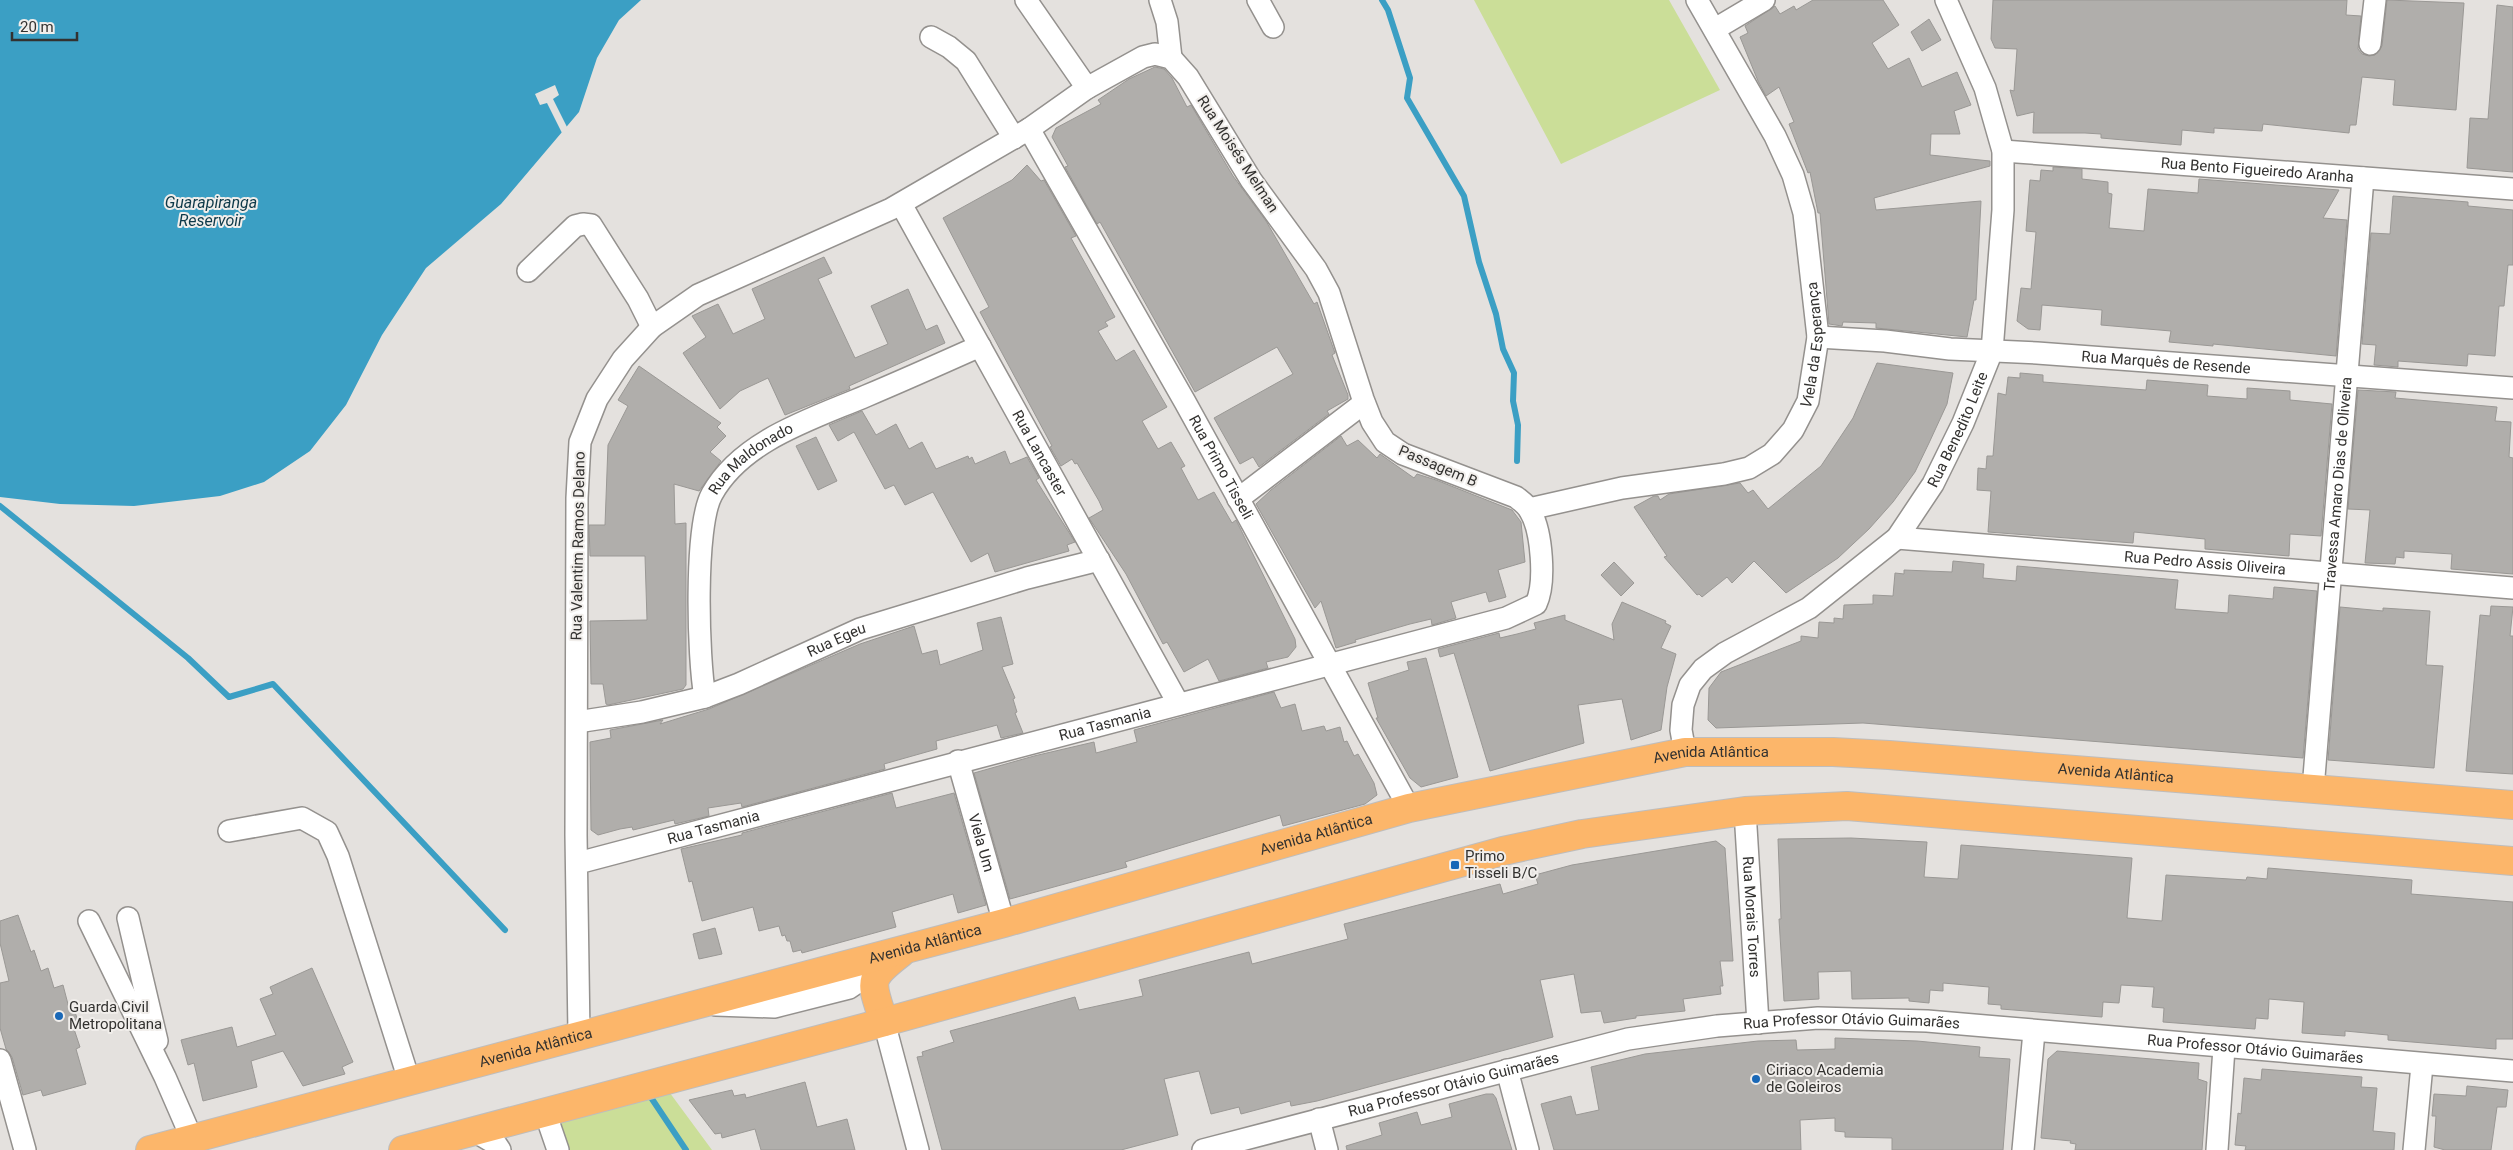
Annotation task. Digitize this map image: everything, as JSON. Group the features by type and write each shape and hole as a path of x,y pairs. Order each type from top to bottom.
{"main road":[{"name":"Avenida Atlântica","path":"150,1150 579,1034 1004,923 1408,808 1684,752 1833,752 1889,755 2513,805"},
{"path":"403,1150 444,1146 474,1131 884,1022 1503,851 1582,834 1745,811 1847,806 2513,861"},
{"path":"884,1022 872,982 876,974 907,949"}],"street":[{"path":"1026,0 1087,88"},
{"path":"1021,133 1087,88 1143,57 1155,54 1171,58 1167,22 1160,0"},
{"path":"1258,0 1273,27"},
{"name":"Viela da Esperança","path":"1529,509 1622,488 1724,474 1749,468 1772,454 1793,430 1808,401 1818,337 1804,213 1793,175 1776,136 1697,0"},
{"path":"1715,29 1764,0"},
{"name":"Rua Benedito Leite","path":"1684,752 1682,730 1683,705 1690,685 1703,669 1725,654 1809,608 1897,538 1933,484 1963,423 1992,351 2002,219 2003,151 1985,88 1946,0"},
{"path":"2370,44 2375,0"},
{"name":"Rua Primo Tisseli","path":"931,37 949,47 966,61 1021,133 1238,499 1408,808"},
{"name":"Rua Moisés Melman","path":"1171,58 1188,77 1251,180 1316,269 1329,293 1364,403"},
{"name":"Rua Valentim Ramos Delano","path":"579,1034 577,498 580,442 597,399 623,359 652,327 698,295 901,204 1021,133"},
{"name":"Rua Bento Figueiredo Aranha","path":"2003,151 2513,189"},
{"name":"Travessa Amaro Dias de Oliveira","path":"2313,789 2363,178"},
{"name":"Rua Lancaster","path":"901,204 1178,703"},
{"path":"528,271 575,226 591,225 638,299 652,327"},
{"name":"Rua Marquês de Resende","path":"1818,337 2513,388"},
{"name":"Rua Maldonado","path":"705,697 701,677 699,643 703,519 711,495 726,474 754,449 786,431 980,346"},
{"path":"1238,499 1364,403"},
{"name":"Passagem B","path":"1364,403 1372,422 1385,442 1402,454 1441,475 1508,493 1529,509"},
{"name":"Rua Tasmania","path":"578,863 1328,663 1474,628 1506,618 1536,604 1542,584 1536,528 1529,509"},
{"name":"Rua Pedro Assis Oliveira","path":"1897,538 2513,588"},
{"name":"Rua Egeu","path":"577,722 642,712 705,697 739,684 860,629 1027,578 1099,560"},
{"name":"Viela Um","path":"958,762 1004,923"},
{"name":"Rua Morais Torres","path":"1745,811 1758,1023"},
{"path":"228,831 302,818 327,832 338,856 409,1080"},
{"path":"128,918 165,1077"},
{"path":"90,921 165,1077 192,1139"},
{"name":"Rua Professor Otávio Guimarães","path":"1203,1150 1628,1040 1717,1026 1818,1018 1917,1021 2422,1065 2513,1071"},
{"path":"884,1022 918,1150"},
{"path":"2023,1150 2034,1032"},
{"path":"2218,1150 2224,1048"},
{"path":"0,1060 25,1150"},
{"path":"2414,1150 2422,1065"},
{"path":"1507,1070 1528,1150"},
{"path":"545,1112 558,1150"},
{"path":"1319,1119 1327,1150"},
{"path":"474,1131 496,1144 500,1150"}],"green space":[{"path":"1474,0 1669,0 1720,90 1561,164"},
{"path":"667,1089 712,1150 567,1150 555,1119"}],"water":[{"name":"Guarapiranga Reservoir","path":"0,0 641,0 619,20 597,58 579,112 501,204 426,268 382,335 346,405 310,451 264,482 220,496 134,506 60,504 0,497"}],"pier":[{"path":"555,85 559,95 553,99 568,129 563,135 547,103 540,105 535,94"}],"building":[{"path":"1813,0 1883,0 1899,25 1872,43 1888,69 1909,58 1922,87 1957,72 1971,105 1954,111 1960,134 1931,134 1930,155 1990,161 1990,166 1874,198 1876,210 1981,201 1976,300 1974,300 1967,337 1876,328 1876,323 1843,322 1842,326 1829,324 1820,213 1818,213 1810,172 1808,173 1789,124 1794,122 1779,87 1766,96 1740,37 1748,33 1745,26 1775,6 1780,14 1794,6 1796,10"},
{"path":"1993,0 2347,0 2346,15 2361,16 2358,49 2362,54 2369,56 2375,55 2382,46 2387,0 2464,3 2456,110 2393,105 2395,80 2362,77 2356,125 2350,125 2349,133 2263,124 2262,131 2214,128 2214,133 2182,130 2181,145 2101,138 2101,134 2033,133 2034,112 2017,116 2010,90 2014,91 2017,49 1995,48 1991,39"},
{"path":"2497,5 2513,7 2513,172 2467,168 2470,118 2488,119"},
{"path":"1929,19 1941,40 1922,51 1911,32"},
{"path":"1155,67 1164,69 1172,78 1187,107 1191,105 1233,176 1266,221 1314,304 1317,302 1335,353 1332,355 1348,395 1348,399 1327,411 1329,414 1259,467 1253,457 1240,464 1214,418 1293,374 1277,347 1195,392 1100,222 1097,224 1065,167 1068,166 1052,137 1056,128 1101,104 1098,100 1129,79"},
{"path":"1027,165 1041,181 1044,180 1076,236 1071,238 1115,317 1105,322 1108,326 1098,331 1116,361 1134,350 1167,407 1142,421 1158,449 1171,442 1185,466 1181,468 1198,500 1214,492 1232,523 1236,520 1295,639 1296,647 1288,657 1266,662 1268,668 1219,681 1208,659 1184,672 1167,642 1163,644 1126,574 1089,518 1103,510 1099,501 1077,463 1075,464 1072,459 1061,466 980,312 989,307 943,218 1012,180"},
{"path":"2053,167 2082,169 2082,179 2108,182 2108,193 2112,194 2109,228 2144,231 2148,189 2198,193 2199,179 2339,190 2323,218 2347,220 2336,356 2213,344 2213,346 2169,342 2171,331 2101,325 2102,310 2042,305 2040,330 2028,329 2017,321 2021,288 2031,289 2036,232 2026,231 2030,180 2040,181 2041,170 2053,171"},
{"path":"2393,196 2468,202 2468,206 2513,210 2513,265 2508,265 2504,306 2499,306 2495,356 2468,354 2467,366 2398,361 2398,367 2374,365 2376,345 2362,344 2371,233 2390,234"},
{"path":"824,257 832,273 818,279 855,358 888,344 871,306 908,289 926,330 937,325 945,343 849,386 850,389 785,415 768,378 740,391 720,409 683,353 706,337 692,316 718,304 733,334 765,319 752,289"},
{"path":"1877,363 1953,373 1947,404 1929,443 1915,472 1893,502 1869,529 1838,558 1786,593 1754,561 1732,583 1727,577 1702,597 1699,594 1697,595 1664,557 1667,556 1634,507 1654,496 1658,496 1660,500 1669,494 1740,483 1748,493 1753,490 1768,509 1821,466 1853,418"},
{"path":"639,366 721,423 717,427 726,436 710,452 721,461 699,491 674,484 675,524 686,523 686,685 683,689 608,705 606,704 603,684 591,684 590,621 647,620 645,556 590,556 589,525 605,525 608,445 628,406 618,400"},
{"path":"2020,373 2043,375 2043,382 2146,390 2147,380 2208,385 2207,396 2247,399 2247,388 2290,391 2290,400 2332,404 2321,536 2290,534 2289,556 2205,549 2205,539 2134,532 2133,543 1988,532 1991,491 1977,490 1978,468 1986,469 1987,456 1993,456 1998,393 2006,395 2008,377 2020,378"},
{"path":"2358,390 2396,392 2395,398 2497,407 2495,421 2511,422 2509,457 2513,458 2513,574 2451,569 2452,554 2404,551 2404,558 2396,557 2395,564 2365,563 2370,510 2348,509"},
{"path":"862,411 876,435 896,424 909,449 922,442 936,469 968,456 969,459 972,457 975,464 1005,451 1010,464 1027,457 1039,478 1036,480 1075,542 1067,545 1069,551 995,572 988,553 971,562 933,492 905,505 894,485 885,489 854,432 838,441 829,425"},
{"path":"1341,436 1347,446 1358,440 1377,458 1380,454 1414,478 1417,474 1436,480 1512,510 1521,522 1525,562 1498,570 1506,597 1489,602 1486,592 1451,602 1456,618 1432,625 1431,619 1410,624 1355,640 1356,642 1336,648 1321,601 1315,608 1256,504 1271,490"},
{"path":"816,437 837,481 818,490 796,446"},
{"path":"1953,561 1984,564 1983,578 2016,581 2017,566 2178,580 2175,609 2228,613 2229,595 2273,599 2274,587 2317,591 2303,758 1863,723 1716,728 1708,720 1709,688 1721,672 1801,641 1801,636 1818,638 1819,622 1834,623 1834,618 1843,619 1844,605 1873,604 1873,595 1893,596 1895,573 1904,574 1904,570 1952,572"},
{"path":"1614,562 1634,583 1621,596 1601,575"},
{"path":"1622,602 1666,621 1665,623 1671,626 1661,648 1676,654 1667,687 1661,730 1631,740 1622,699 1578,705 1584,743 1490,771 1454,653 1440,657 1438,649 1499,633 1500,638 1536,629 1534,623 1565,615 1565,620 1614,640 1612,624"},
{"path":"2491,606 2513,607 2510,636 2513,636 2513,774 2466,771 2480,615 2490,616"},
{"path":"2340,607 2383,611 2383,608 2430,611 2426,665 2443,666 2434,768 2328,760"},
{"path":"1001,617 1013,664 1002,667 1015,698 1013,699 1017,712 1015,713 1023,733 1001,738 997,725 936,741 937,749 884,764 885,769 742,807 741,803 708,808 709,816 675,824 674,820 633,830 632,827 620,829 598,835 591,830 590,742 611,738 610,730 663,720 660,724 709,709 860,644 914,626 922,654 937,650 940,665 983,650 977,623"},
{"path":"1426,658 1458,777 1421,787 1410,778 1376,718 1378,718 1368,683 1409,670 1407,662"},
{"path":"1274,692 1281,708 1295,704 1302,731 1324,726 1326,731 1340,727 1344,742 1347,741 1354,756 1358,754 1374,783 1377,795 1365,804 1283,826 1280,815 1125,862 1127,867 1010,899 974,773 1094,742 1096,753 1137,742 1134,730"},
{"path":"892,793 896,808 954,793 986,905 958,913 953,894 892,912 896,927 802,953 801,950 793,952 790,941 787,941 785,935 782,936 779,926 759,931 753,907 702,921 692,881 689,882 681,849 742,835 742,833"},
{"path":"1851,838 1927,842 1924,877 1958,879 1961,845 2132,858 2127,918 2162,921 2166,875 2246,880 2247,877 2267,879 2268,868 2412,880 2411,894 2513,902 2513,1039 2496,1039 2496,1049 2388,1040 2388,1035 2345,1031 2345,1036 2302,1033 2304,1002 2269,999 2268,1019 2256,1018 2255,1029 2163,1022 2164,1008 2152,1007 2154,987 2121,985 2119,1003 2103,1002 2102,1017 2001,1009 2001,1005 1988,1004 1989,987 1943,983 1943,991 1930,990 1929,1003 1909,1001 1909,998 1852,999 1851,971 1818,972 1819,999 1784,1001 1779,919 1781,919 1778,839"},
{"path":"1716,841 1725,848 1733,961 1720,961 1723,986 1720,986 1721,994 1683,999 1685,1011 1636,1016 1636,1018 1604,1023 1601,1011 1581,1013 1574,974 1540,980 1553,1037 1317,1101 1291,1106 1290,1101 1241,1114 1239,1107 1211,1114 1199,1071 1164,1079 1178,1135 1121,1150 942,1150 917,1057 923,1056 922,1052 954,1042 950,1031 1075,997 1079,1010 1143,996 1139,980 1249,952 1252,964 1348,939 1344,924 1500,884 1503,894 1538,884 1535,875 1572,865"},
{"path":"18,915 31,952 34,950 41,971 48,968 54,988 63,985 69,1008 73,1007 79,1023 73,1026 80,1047 76,1049 86,1084 43,1096 41,1090 23,1095 12,1057 6,1049 0,1028 0,983 9,981 0,943 0,921"},
{"path":"715,928 722,954 699,959 693,934"},
{"path":"312,968 353,1062 342,1067 345,1074 303,1086 283,1051 251,1061 257,1087 203,1101 194,1063 188,1065 181,1040 232,1027 237,1047 276,1035 260,999 273,994 270,987"},
{"path":"1835,1038 1917,1041 1980,1047 1979,1057 2010,1059 2003,1150 1892,1150 1892,1138 1845,1137 1845,1132 1835,1131 1835,1118 1800,1120 1801,1150 1554,1150 1541,1104 1571,1096 1576,1115 1599,1110 1591,1067 1645,1054 1758,1041 1796,1040 1797,1050 1835,1049"},
{"path":"2057,1051 2199,1063 2198,1079 2207,1082 2202,1150 2075,1150 2076,1144 2070,1143 2071,1141 2041,1138 2048,1059"},
{"path":"2262,1069 2362,1077 2361,1087 2377,1088 2373,1131 2395,1133 2394,1150 2245,1150 2246,1146 2235,1145 2238,1113 2241,1114 2244,1078 2261,1080"},
{"path":"805,1082 817,1127 847,1119 855,1150 761,1150 755,1129 722,1138 721,1133 715,1134 689,1100 732,1090 734,1096 745,1094 746,1098"},
{"path":"2467,1086 2508,1090 2506,1107 2497,1107 2491,1150 2445,1150 2434,1147 2436,1116 2432,1116 2434,1094 2466,1096"},
{"path":"1486,1094 1493,1094 1496,1098 1512,1150 1347,1150 1346,1146 1382,1135 1379,1123 1417,1112 1421,1125 1452,1117 1449,1104"}],"waterway":[{"path":"1382,0 1388,10 1410,78 1407,98 1464,196 1479,262 1496,314 1503,349 1514,373 1513,401 1518,425 1517,461"},
{"path":"0,506 188,658 229,697 273,684 505,930"},
{"path":"652,1099 686,1150"}],"place":[{"name":"Primo Tisseli B/C","path":"1455,865"},
{"name":"Guarda Civil Metropolitana","path":"59,1016"},
{"name":"Ciriaco Academia de Goleiros","path":"1756,1079"}]}
